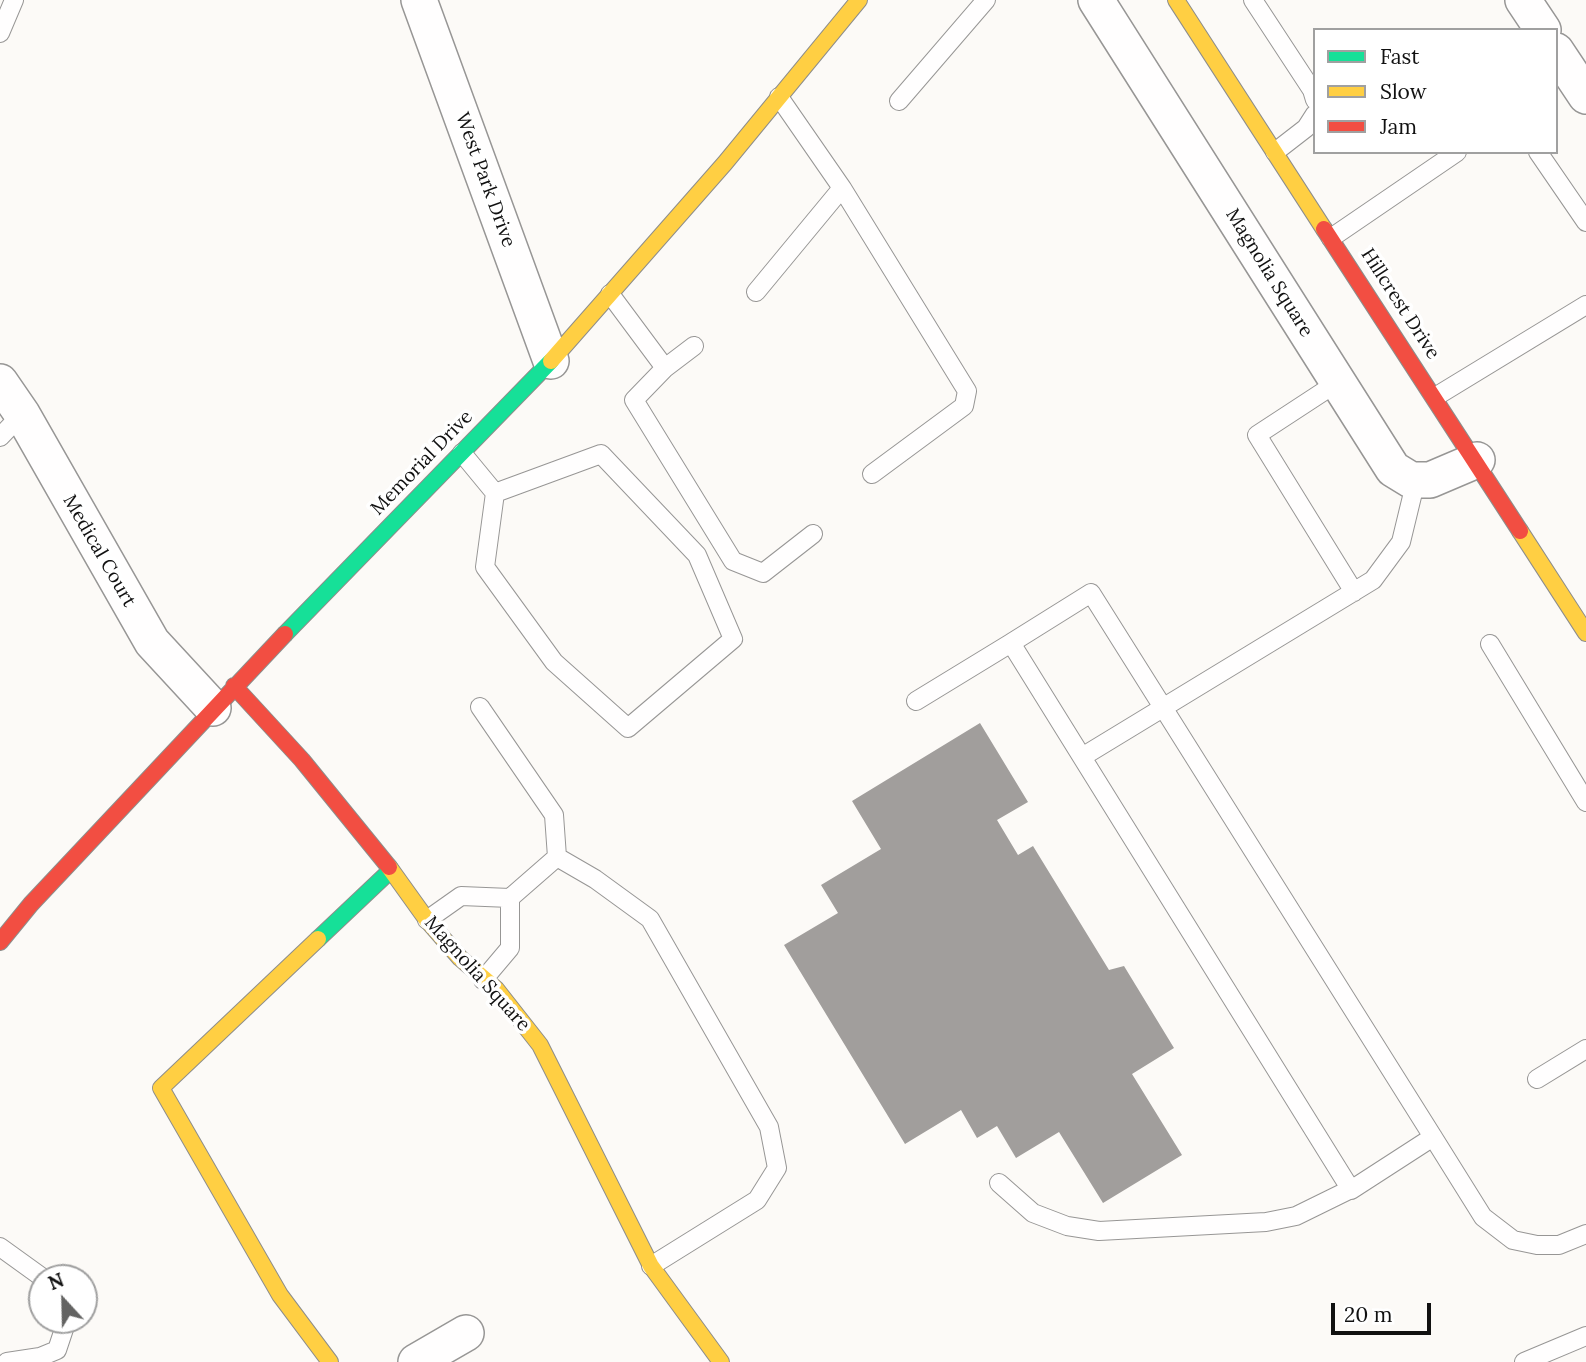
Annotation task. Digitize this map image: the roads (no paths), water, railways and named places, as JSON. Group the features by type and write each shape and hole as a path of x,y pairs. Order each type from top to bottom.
{"street":[{"name":"West Park Drive","path":"419,0 551,361"},
{"name":"Memorial Drive","path":"0,942 31,904 223,697 551,361 859,0"},
{"name":"Magnolia Square","path":"1096,0 1393,469 1416,480"},
{"name":"Hillcrest Drive","path":"1176,0 1477,460 1586,632"},
{"path":"1523,0 1542,28"},
{"name":"Medical Court","path":"0,382 11,426 152,642 223,697"},
{"path":"1416,480 1430,480 1477,460"},
{"name":"Magnolia Square","path":"223,697 302,760 391,870 427,920 483,980 496,989 540,1045 652,1266 721,1362"},
{"path":"330,1362 280,1295 161,1088 391,870"},
{"path":"416,1362 466,1333"}],"lane":[{"path":"0,33 14,0"},
{"path":"900,101 986,0"},
{"path":"1253,0 1313,93"},
{"path":"779,97 842,188 967,391 964,406 872,474"},
{"path":"1275,152 1306,128 1313,117"},
{"path":"1331,238 1454,154"},
{"path":"1539,154 1586,222"},
{"path":"756,292 842,188"},
{"path":"610,294 665,368"},
{"path":"1435,397 1586,305"},
{"path":"694,346 665,368 634,400 733,561 763,573 813,534"},
{"path":"1338,382 1257,435 1354,592"},
{"path":"462,453 495,492 485,567 554,662 628,728 733,639 697,555 601,454 495,492"},
{"path":"1082,757 1373,580 1401,542 1416,480"},
{"path":"916,701 1091,593 1483,1217 1513,1240 1537,1245 1559,1245 1586,1234"},
{"path":"1011,643 1351,1189"},
{"path":"1490,644 1586,802"},
{"path":"480,707 554,815 557,857"},
{"path":"427,920 461,896 510,898 557,857"},
{"path":"557,857 595,879 650,919 769,1127 777,1168 757,1200 652,1266"},
{"path":"483,980 510,948 510,898"},
{"path":"1537,1079 1586,1049"},
{"path":"999,1183 1032,1213 1067,1226 1099,1231 1266,1222 1296,1216 1351,1189 1433,1137"},
{"path":"0,1247 28,1267"},
{"path":"8,1362 40,1357 57,1350 63,1334"},
{"path":"1524,1362 1586,1336"}]}
